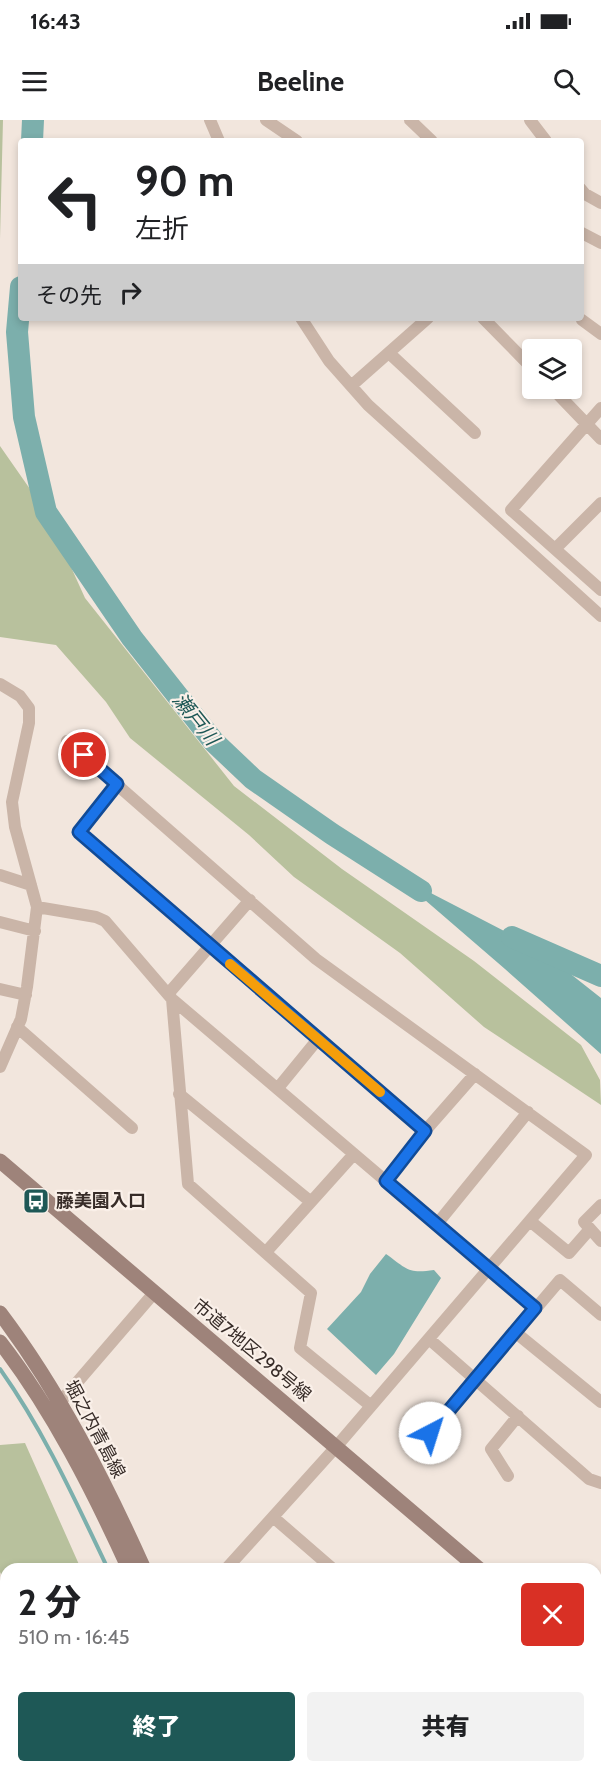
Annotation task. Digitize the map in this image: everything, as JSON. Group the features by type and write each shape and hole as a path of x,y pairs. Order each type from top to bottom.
{"street":[{"path":"210,120 218,138"},
{"path":"266,120 293,138"},
{"path":"410,120 429,138"},
{"path":"530,120 544,138"},
{"path":"584,193 601,203"},
{"path":"584,234 601,243"},
{"path":"303,321 329,361 368,405 601,616"},
{"path":"351,386 425,321"},
{"path":"486,321 522,358"},
{"path":"583,321 601,334"},
{"path":"389,353 475,433"},
{"path":"563,399 601,439"},
{"path":"601,408 511,510 601,590"},
{"path":"555,549 601,502"},
{"path":"0,684 20,696 29,708 29,723 12,802 15,826 37,907 26,995 17,1027 3,1053 0,1067"},
{"path":"67,741 316,959 586,1155 336,1447 231,1563"},
{"path":"117,784 79,832 425,1131"},
{"path":"0,875 31,885"},
{"path":"250,900 170,996 188,1184 311,1293 300,1348 371,1406"},
{"path":"37,907 96,917 105,921 170,996 535,1308"},
{"path":"0,922 35,931"},
{"path":"0,989 26,995"},
{"path":"17,1027 132,1128"},
{"path":"278,1088 318,1039"},
{"path":"386,1181 425,1131 475,1074"},
{"path":"179,1094 311,1202"},
{"path":"437,1224 528,1112"},
{"path":"266,1252 354,1154"},
{"name":"市道7地区298号線","path":"0,1161 471,1563"},
{"path":"601,1205 584,1222 601,1241"},
{"path":"530,1221 569,1253 590,1229"},
{"path":"415,1451 560,1280 601,1315"},
{"path":"55,1408 154,1293"},
{"name":"堀之内青島線","path":"0,1313 27,1349 126,1563"},
{"path":"515,1332 601,1402"},
{"path":"429,1339 589,1479 601,1483"},
{"name":"堀之内青島線","path":"0,1342 55,1408 127,1530 141,1563"},
{"path":"508,1476 491,1449 518,1416"},
{"path":"273,1517 326,1563"}],"green space":[{"path":"0,120 3,120 0,239"},
{"path":"0,446 46,512 85,598 234,786 342,869 474,961 581,1045 600,1080 601,1105 484,1027 400,953 294,877 249,835 130,738 106,702 56,645 0,637"},
{"path":"25,1443 78,1563 0,1563 0,1445"}],"water":[{"path":"396,875 539,949 601,998 601,1054 505,969"},
{"path":"386,1254 408,1269 413,1271 434,1270 441,1278 394,1354 376,1375 327,1329 361,1292 370,1274"}],"waterway":[{"name":"瀬戸川","path":"32,138 33,120"},
{"name":"瀬戸川","path":"18,321 24,417 46,512 132,638 214,742 253,779 332,834 421,891"},
{"name":"瀬戸川","path":"512,937 601,976"},
{"path":"0,1369 45,1441 105,1563"}],"slow traffic":[{"path":"230,964 380,1092"}],"place":[{"name":"藤美園入口","path":"36,1201"}],"route":[{"path":"84,755 117,784 79,832 425,1131 386,1181 535,1308 430,1433"}]}
